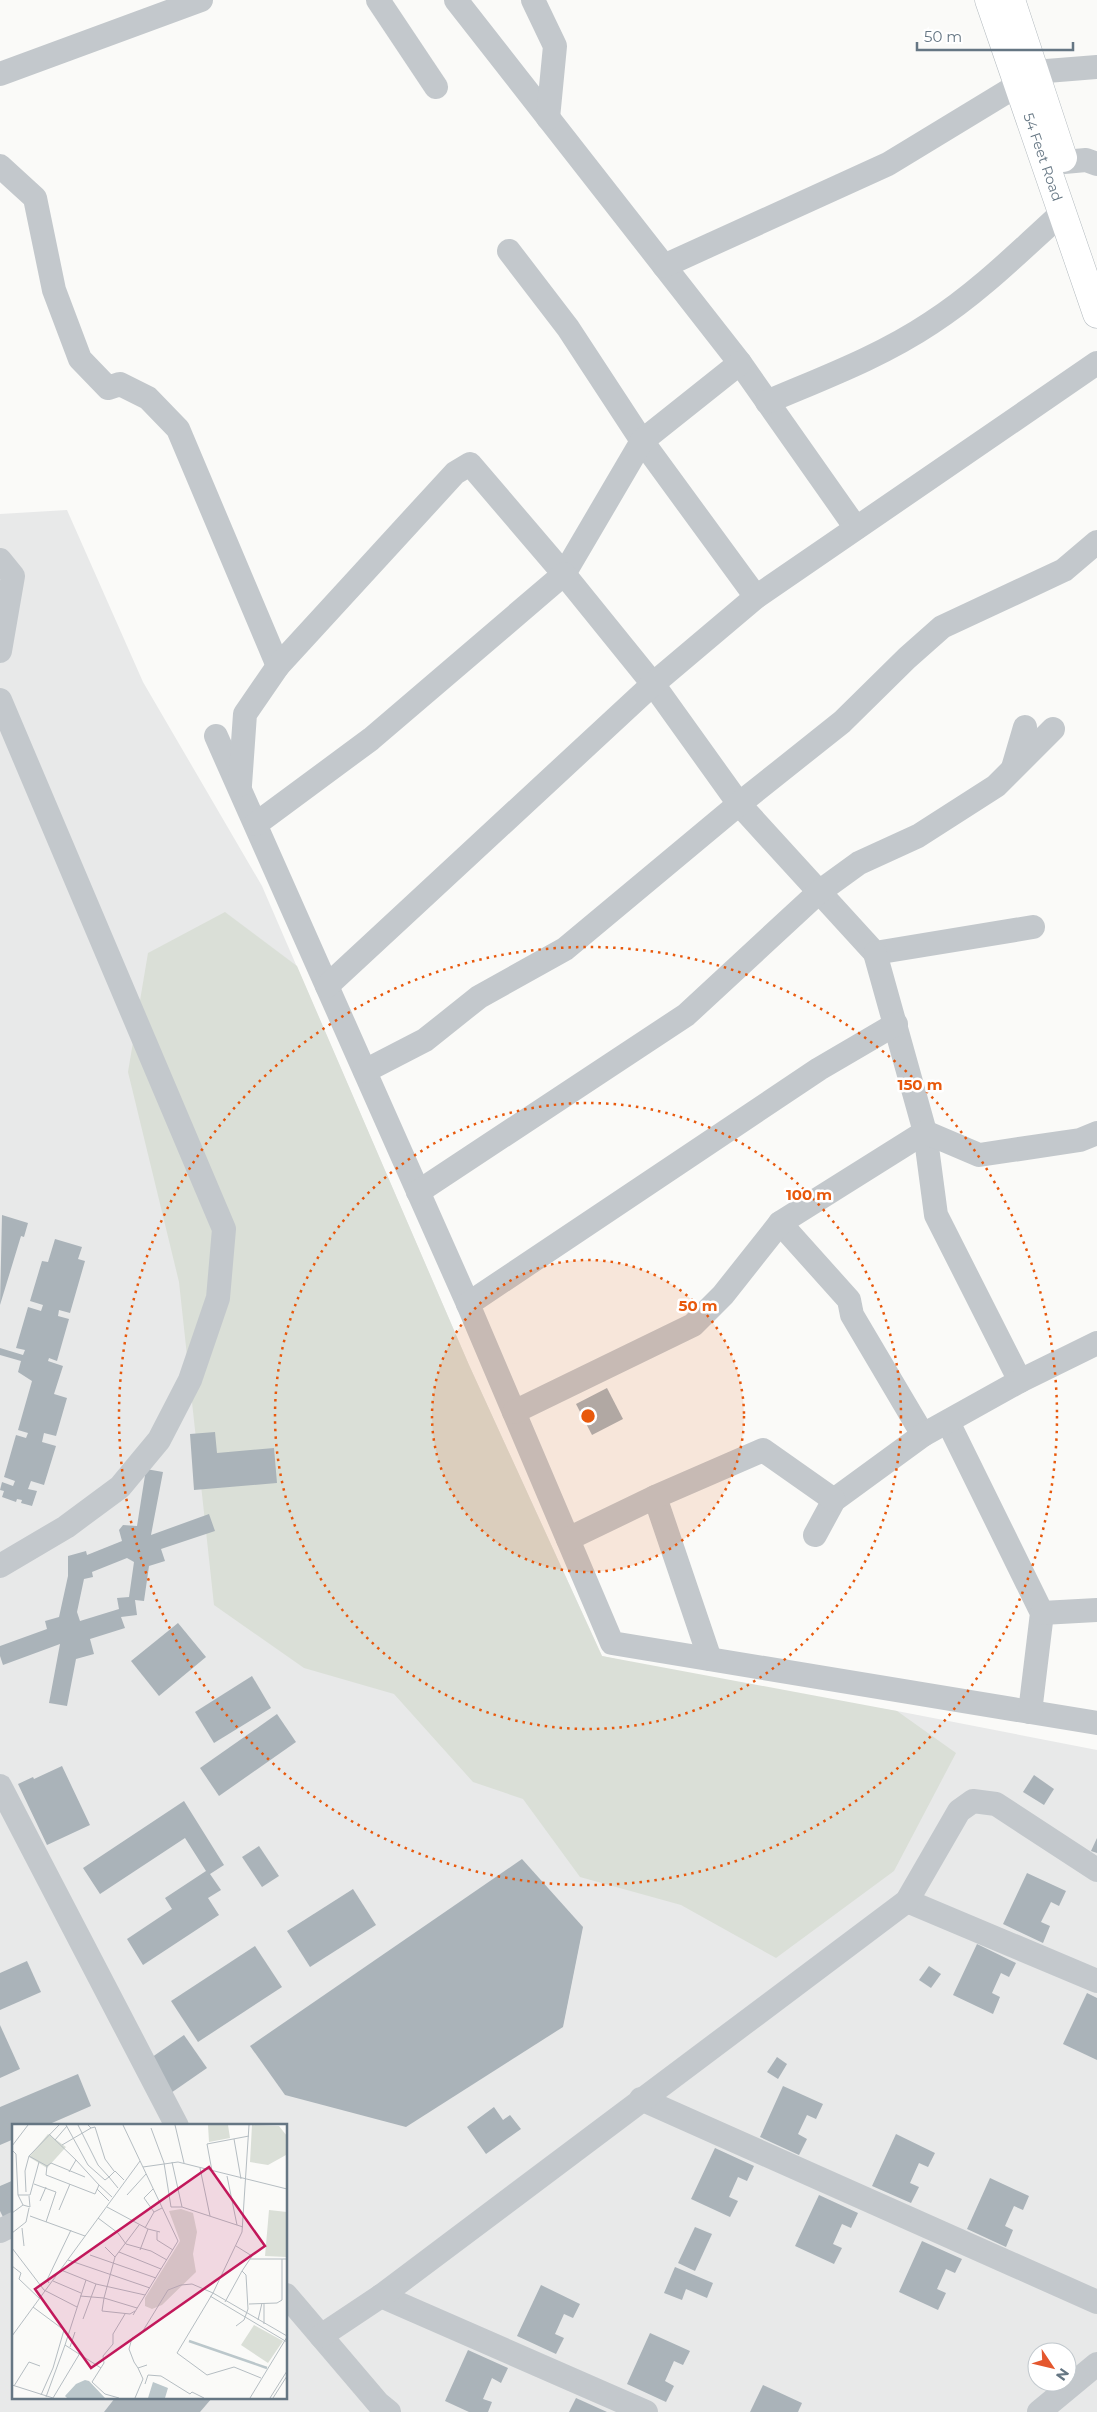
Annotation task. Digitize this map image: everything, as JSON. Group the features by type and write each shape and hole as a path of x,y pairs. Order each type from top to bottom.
{"street":[{"path":"0,74 202,0"},
{"path":"378,0 436,87"},
{"path":"456,0 740,363 856,528"},
{"path":"533,0 555,46 548,118"},
{"name":"54 Feet Road","path":"989,0 1064,162 1097,257"},
{"name":"54 Feet Road","path":"1011,0 1026,78 1062,213 1097,314"},
{"path":"664,266 888,164 1026,78 1097,67"},
{"path":"1064,162 1086,160 1097,164"},
{"path":"0,166 35,198 54,290 80,359 108,388 120,384 148,398 178,429 278,666"},
{"path":"767,402 868,359 931,323 982,286 1062,213"},
{"path":"509,251 568,328 642,441 756,597"},
{"path":"256,824 371,739 564,574 642,441 740,363"},
{"path":"327,986 654,684 756,597 1097,363"},
{"path":"240,789 245,714 278,666 455,473 470,464 564,574 654,684 739,804 875,954 925,1132 936,1215 1020,1381"},
{"path":"365,1072 425,1040 480,998 565,949 739,804 842,722 907,658 942,627 1064,570 1097,542"},
{"path":"0,560 13,576 0,651"},
{"path":"0,700 224,1229 218,1298 190,1380 159,1440 120,1487 66,1528 0,1566"},
{"path":"1013,769 1025,727"},
{"path":"418,1192 686,1015 819,892 859,863 918,836 988,791 1053,729"},
{"path":"216,736 468,1304 612,1643 1097,1723"},
{"path":"875,954 1033,926"},
{"path":"468,1304 819,1069 896,1024"},
{"path":"925,1132 979,1156 1080,1140 1097,1133"},
{"path":"514,1412 693,1325 723,1295 780,1222 925,1132"},
{"path":"780,1222 849,1300 852,1315 923,1435"},
{"path":"815,1534 834,1500 923,1435 1020,1381 1097,1343"},
{"path":"948,1422 1042,1613 1030,1712"},
{"path":"568,1539 655,1497 763,1450 834,1500"},
{"path":"655,1497 710,1659"},
{"path":"1042,1613 1097,1610"},
{"path":"0,1786 176,2124"},
{"path":"321,2336 381,2296 907,1901 959,1811 973,1801 996,1804 1097,1870"},
{"path":"907,1901 1097,1981"},
{"path":"641,2099 1097,2302"},
{"path":"0,2231 12,2225"},
{"path":"381,2296 646,2412"},
{"path":"288,2297 378,2403 389,2412"},
{"path":"1044,2411 1097,2364"}],"shaded area":[{"path":"67,510 143,682 262,886 469,1365 602,1656 742,1687 897,1711 1097,1750 1097,2412 0,2412 0,514"},
{"path":"225,912 297,966 469,1365 602,1656 897,1711 956,1753 894,1871 776,1958 681,1905 580,1877 523,1799 473,1782 394,1694 304,1668 214,1605 179,1282 128,1072 148,953"}],"building":[{"path":"2,1215 28,1223 24,1237 21,1236 0,1305"},
{"path":"55,1239 82,1247 78,1259 85,1261 70,1313 59,1310 58,1316 69,1319 57,1361 49,1358 48,1361 63,1366 54,1394 67,1398 56,1436 44,1433 42,1442 56,1446 44,1485 31,1481 28,1489 37,1491 32,1506 21,1503 22,1500 17,1499 16,1502 2,1497 4,1491 0,1490 2,1482 13,1486 15,1481 4,1477 16,1435 26,1438 28,1433 18,1430 32,1381 18,1372 21,1361 0,1355 0,1348 23,1355 25,1350 16,1348 28,1307 41,1311 43,1305 30,1301 42,1261 48,1262"},
{"path":"607,1388 623,1419 592,1435 576,1404"},
{"path":"215,1432 217,1453 274,1448 277,1483 194,1490 190,1434"},
{"path":"146,1469 163,1472 151,1535 209,1514 215,1531 161,1549 165,1561 149,1566 144,1601 135,1600 137,1615 121,1617 125,1628 90,1639 94,1654 76,1659 67,1706 49,1703 60,1644 3,1665 0,1656 0,1646 47,1629 45,1621 59,1617 68,1576 68,1556 86,1551 87,1555 122,1541 119,1530 123,1525 137,1526","holes":["127,1558 134,1562 129,1597 117,1598 119,1609 80,1621 77,1612 84,1579 93,1577 92,1572"]},
{"path":"178,1623 206,1657 159,1696 131,1661"},
{"path":"252,1676 271,1708 214,1743 195,1712"},
{"path":"277,1714 296,1742 219,1796 200,1768"},
{"path":"62,1766 90,1825 47,1845 18,1784"},
{"path":"1034,1775 1054,1789 1044,1805 1023,1792"},
{"path":"184,1801 224,1865 210,1874 221,1890 208,1898 219,1915 143,1965 127,1939 172,1909 165,1898 206,1871 185,1838 100,1894 83,1868"},
{"path":"1097,1838 1097,1853 1091,1851"},
{"path":"259,1846 279,1876 262,1887 242,1857"},
{"path":"522,1859 583,1927 563,2027 406,2127 285,2095 250,2046"},
{"path":"1027,1873 1066,1891 1059,1906 1051,1902 1041,1922 1050,1926 1043,1943 1003,1924"},
{"path":"353,1889 376,1925 310,1967 287,1931"},
{"path":"977,1944 1016,1963 1009,1977 1001,1973 992,1993 1000,1997 993,2014 953,1995"},
{"path":"255,1946 282,1987 198,2042 171,2001"},
{"path":"27,1961 41,1992 0,2010 0,1973"},
{"path":"929,1966 941,1974 931,1988 919,1980"},
{"path":"1087,1993 1097,1998 1097,2060 1063,2044"},
{"path":"0,2025 20,2069 0,2078"},
{"path":"184,2035 207,2068 168,2095 145,2062"},
{"path":"777,2057 787,2064 778,2079 767,2072"},
{"path":"78,2074 91,2106 50,2124 12,2124 12,2140 0,2145 0,2107"},
{"path":"783,2086 823,2104 816,2119 807,2115 798,2134 807,2139 799,2155 760,2137"},
{"path":"494,2107 503,2120 510,2115 521,2129 486,2154 467,2127"},
{"path":"896,2134 935,2153 928,2167 919,2163 910,2183 919,2187 911,2203 872,2186"},
{"path":"715,2148 754,2166 747,2181 738,2177 729,2197 738,2201 730,2217 691,2199"},
{"path":"990,2178 1029,2196 1023,2210 1014,2206 1005,2226 1013,2230 1006,2247 967,2229"},
{"path":"12,2181 12,2216 4,2219 0,2211 0,2186"},
{"path":"819,2195 858,2213 851,2228 842,2224 833,2244 842,2248 834,2264 795,2246"},
{"path":"695,2227 712,2234 695,2271 678,2263"},
{"path":"922,2241 962,2259 955,2273 946,2269 937,2289 946,2293 938,2310 899,2292"},
{"path":"675,2267 713,2283 707,2298 686,2289 682,2300 664,2293"},
{"path":"541,2285 580,2304 573,2318 564,2314 555,2334 564,2338 556,2354 517,2336"},
{"path":"650,2333 690,2351 683,2365 674,2361 665,2381 674,2386 666,2402 627,2384"},
{"path":"468,2350 508,2368 501,2383 492,2378 483,2399 492,2402 488,2412 469,2412 445,2401"},
{"path":"763,2385 802,2403 798,2412 750,2412"},
{"path":"576,2398 607,2412 569,2412"},
{"path":"113,2400 210,2400 200,2412 104,2412"}]}
